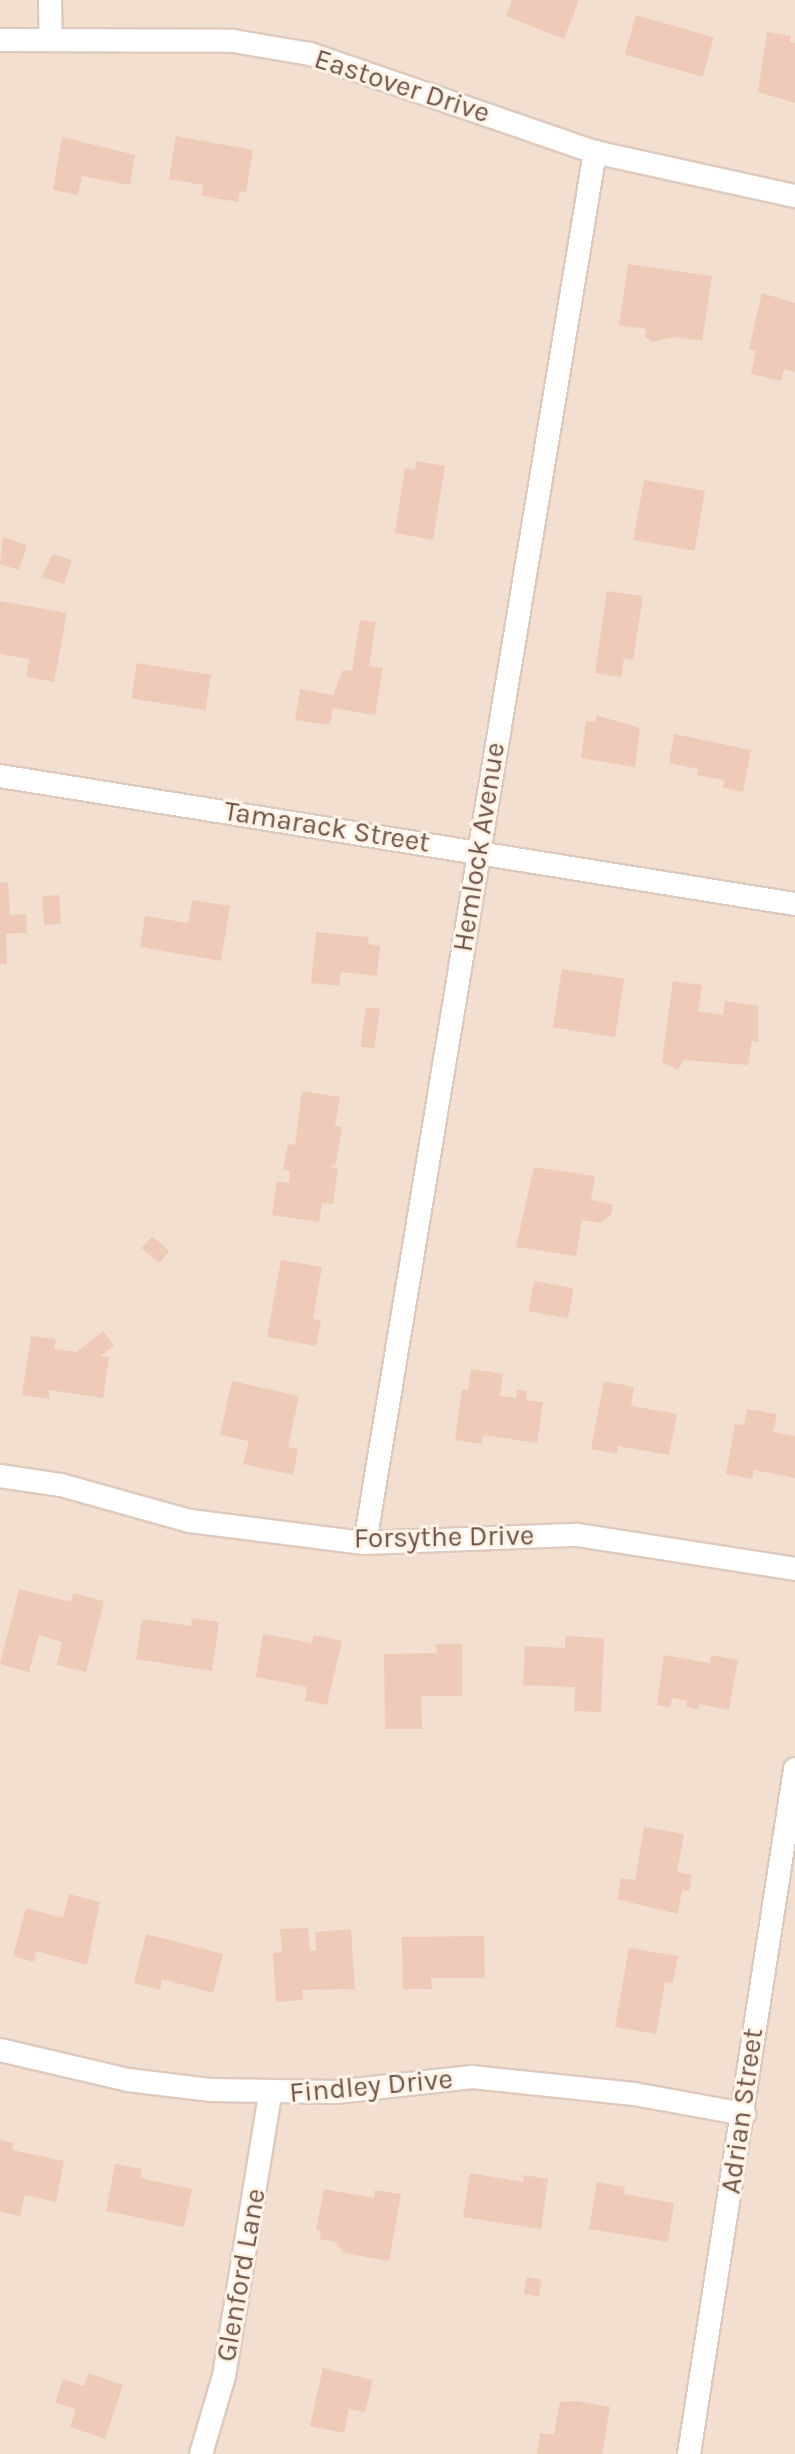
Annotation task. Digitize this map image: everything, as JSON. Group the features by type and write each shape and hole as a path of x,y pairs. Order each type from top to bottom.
{"street":[{"path":"50,0 51,39"},
{"name":"Eastover Drive","path":"0,40 233,41 310,54 595,152 795,196"},
{"name":"Hemlock Avenue","path":"365,1543 595,152"},
{"name":"Tamarack Street","path":"0,776 795,904"},
{"name":"Forsythe Drive","path":"0,1476 61,1485 190,1521 365,1543 578,1535 795,1569"},
{"name":"Adrian Street","path":"689,2454 795,1769"},
{"name":"Findley Drive","path":"0,2050 128,2080 270,2095 472,2077 634,2094 744,2114"},
{"name":"Glenford Lane","path":"201,2454 224,2376 270,2095"}],"shaded area":[{"path":"0,0 795,0 795,2454 0,2454"}],"building":[{"path":"512,0 579,0 564,39 506,16"},
{"path":"636,15 714,37 703,77 625,54"},
{"path":"767,32 791,36 790,42 795,43 795,103 758,92"},
{"path":"176,136 253,150 246,192 240,191 238,202 202,196 203,185 169,179"},
{"path":"62,137 135,155 130,185 82,176 78,195 53,190"},
{"path":"628,264 712,276 702,341 675,337 652,342 645,337 646,329 619,325"},
{"path":"762,293 795,303 795,372 784,369 781,381 751,374 756,351 749,349"},
{"path":"416,461 445,466 433,540 395,533 405,468 415,470"},
{"path":"644,480 705,491 694,551 633,540"},
{"path":"3,537 27,545 19,570 0,564"},
{"path":"53,554 72,560 64,584 41,577"},
{"path":"607,591 643,596 633,660 624,658 621,677 595,673"},
{"path":"0,601 67,613 54,682 26,677 29,659 0,654"},
{"path":"360,620 376,622 369,666 383,668 375,715 333,708 330,725 295,720 300,689 333,695 343,670 352,671"},
{"path":"137,663 211,675 205,710 131,699"},
{"path":"596,715 640,728 635,767 581,758 586,721 596,722"},
{"path":"674,734 751,750 743,792 723,788 724,780 697,775 698,769 669,763"},
{"path":"8,882 10,915 26,914 27,933 6,934 7,964 0,964 0,883"},
{"path":"59,895 61,924 44,925 42,896"},
{"path":"192,900 230,906 221,961 140,947 145,916 188,923"},
{"path":"316,932 369,937 368,944 380,946 377,976 341,972 339,986 311,983"},
{"path":"562,969 624,979 615,1037 553,1027"},
{"path":"673,981 702,985 698,1011 723,1015 725,1001 758,1006 758,1042 752,1041 748,1065 684,1060 678,1070 662,1062"},
{"path":"366,1007 380,1009 374,1049 360,1047"},
{"path":"302,1091 340,1097 335,1126 342,1127 336,1164 330,1167 338,1168 333,1204 322,1203 319,1222 272,1215 277,1181 289,1183 290,1171 283,1170 288,1144 295,1145"},
{"path":"534,1167 595,1176 591,1200 613,1204 611,1215 600,1223 582,1220 576,1256 516,1247"},
{"path":"152,1236 169,1251 159,1263 142,1248"},
{"path":"281,1260 322,1267 313,1319 321,1320 316,1346 267,1337"},
{"path":"534,1281 573,1288 568,1318 529,1312"},
{"path":"103,1331 114,1346 100,1356 109,1357 103,1398 49,1390 49,1399 22,1395 31,1336 56,1339 54,1349 77,1352"},
{"path":"471,1369 503,1374 500,1396 516,1398 517,1389 527,1391 526,1400 543,1402 537,1443 483,1435 482,1444 455,1440 462,1389 468,1390"},
{"path":"232,1381 299,1396 288,1447 298,1449 293,1475 243,1464 249,1441 220,1435"},
{"path":"604,1381 634,1387 631,1406 677,1414 669,1455 618,1446 617,1454 591,1449"},
{"path":"747,1409 777,1414 773,1432 795,1436 795,1478 754,1470 752,1479 726,1474 735,1424 744,1425"},
{"path":"19,1589 71,1602 73,1593 104,1601 86,1672 57,1665 62,1642 39,1635 29,1672 0,1664"},
{"path":"192,1618 219,1622 212,1671 136,1659 142,1619 191,1626"},
{"path":"263,1634 312,1643 314,1635 342,1641 327,1705 305,1701 307,1687 256,1677"},
{"path":"565,1636 604,1638 601,1712 574,1711 575,1687 523,1685 525,1646 565,1648"},
{"path":"436,1644 462,1644 462,1696 421,1696 422,1729 385,1729 384,1654 437,1653"},
{"path":"664,1655 710,1663 711,1655 738,1660 729,1710 699,1704 698,1709 686,1707 687,1701 672,1698 670,1708 657,1705"},
{"path":"644,1827 684,1834 677,1872 692,1875 689,1891 682,1890 678,1914 617,1899 621,1878 635,1880"},
{"path":"69,1894 100,1902 87,1965 36,1951 34,1962 13,1956 26,1908 63,1918"},
{"path":"308,1928 310,1951 316,1951 315,1932 351,1929 355,1989 302,1990 303,2000 276,2002 273,1953 282,1952 280,1929"},
{"path":"146,1934 223,1954 213,1993 162,1979 160,1990 134,1983"},
{"path":"484,1936 485,1978 431,1978 432,1989 403,1989 402,1937"},
{"path":"629,1948 678,1956 673,1983 665,1982 656,2034 615,2027"},
{"path":"0,2140 14,2143 12,2150 64,2161 56,2202 25,2195 20,2216 0,2212"},
{"path":"115,2164 142,2169 140,2178 192,2189 184,2227 106,2211"},
{"path":"470,2173 523,2182 524,2175 548,2179 541,2229 463,2217"},
{"path":"597,2182 625,2187 624,2194 674,2203 668,2242 589,2229"},
{"path":"324,2189 374,2198 375,2190 401,2194 389,2261 344,2253 335,2242 320,2239 321,2231 316,2230"},
{"path":"527,2277 542,2280 538,2297 524,2294"},
{"path":"323,2368 373,2380 365,2412 349,2409 344,2433 310,2426"},
{"path":"89,2373 123,2385 105,2439 70,2427 76,2409 55,2403 63,2379 84,2386"},
{"path":"577,2401 610,2407 602,2454 537,2454 540,2433 554,2435 560,2402"}]}
